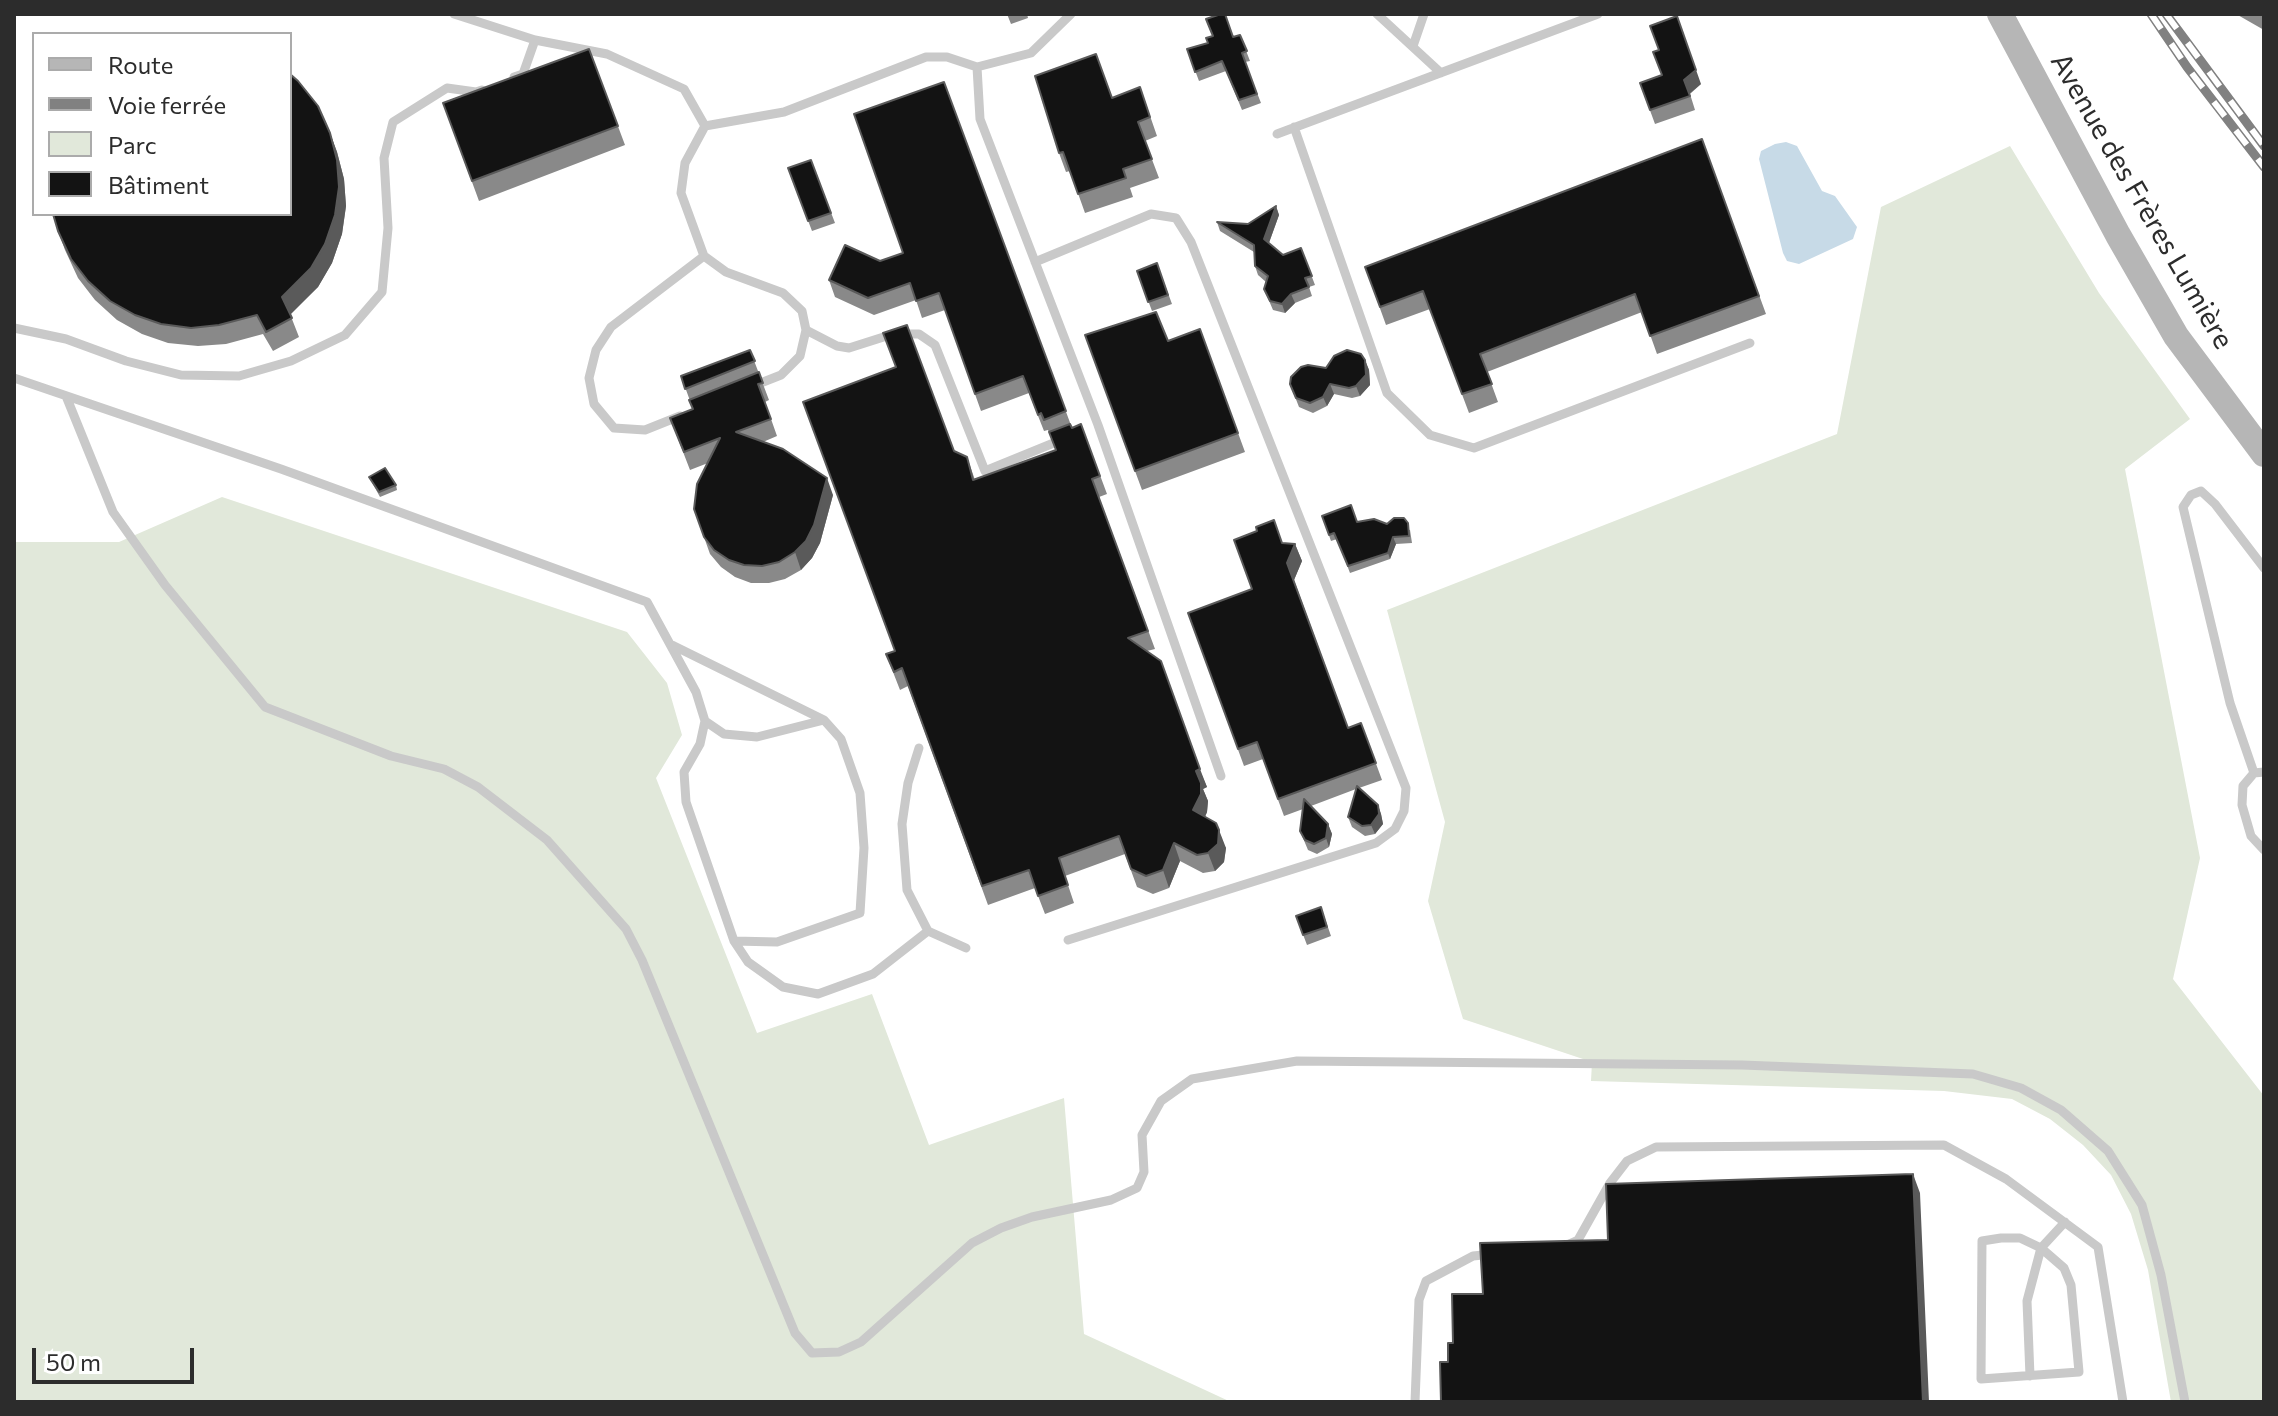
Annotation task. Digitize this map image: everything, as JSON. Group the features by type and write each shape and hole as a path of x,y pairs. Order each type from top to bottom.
{"street":[{"name":"Avenue des Frères Lumière","path":"2000,14 2118,235 2176,336 2264,454"}],"lane":[{"path":"454,14 535,40 607,54 684,89 705,126"},
{"path":"705,126 784,112 926,57 947,57 977,67 1031,53 1071,14"},
{"path":"1377,14 1441,73"},
{"path":"1413,46 1424,14"},
{"path":"1277,134 1598,14"},
{"path":"499,83 523,74 535,40"},
{"path":"977,67 980,119 1098,425 1221,776"},
{"path":"14,328 66,339 126,361 181,375 239,376 291,361 345,335 382,292 388,228 384,158 393,122 447,88 476,92 488,88"},
{"path":"705,126 685,163 681,193 704,256 726,272 783,293 802,311 806,330 800,356 781,375 740,392"},
{"path":"1294,127 1387,393 1430,435 1474,448 1750,343"},
{"path":"1035,262 1151,214 1176,218 1191,242 1406,788 1404,811 1395,829 1376,843 1068,940"},
{"path":"686,414 645,430 614,428 594,404 589,378 596,350 611,327 704,256"},
{"path":"806,330 837,346 849,348 893,334 919,334 935,345 985,471 1070,437"},
{"path":"14,378 281,469 647,602 696,692 705,721 700,744 684,772 686,802 734,941 748,962 783,987 818,994 873,974 928,931"},
{"path":"66,396 113,512 165,585 265,707 391,756 444,769 478,787 547,840 626,929 642,960 795,1333 812,1353 839,1352 861,1342 972,1243 1001,1228 1032,1217 1111,1200 1137,1188 1144,1172 1142,1135 1161,1101 1192,1079 1297,1061 1742,1065 1973,1074 2021,1088 2061,1110 2108,1151 2142,1205 2161,1275 2185,1402"},
{"path":"1084,431 1098,425"},
{"path":"2264,568 2215,504 2201,491 2191,495 2183,507 2230,703 2259,772 2243,786 2242,805 2251,836 2264,850"},
{"path":"672,645 824,720 841,739 860,793 864,848 860,913 777,942 734,941"},
{"path":"705,721 724,734 757,737 824,720"},
{"path":"919,748 908,783 902,824 907,890 928,931 966,948"},
{"path":"1562,1247 1578,1240 1610,1183 1627,1161 1656,1147 1944,1145 2006,1179 2098,1247 2123,1402"},
{"path":"2030,1376 2027,1301 2041,1248 2065,1222"},
{"path":"2020,1238 2041,1248 2064,1268 2071,1285 2079,1372 1981,1379 1982,1241 2020,1238"},
{"path":"1415,1402 1419,1300 1426,1281 1473,1256 1502,1253"}],"green space":[{"path":"2010,146 2099,293 2190,419 2125,469 2200,858 2173,979 2264,1096 2264,1402 2171,1402 2148,1270 2131,1214 2111,1175 2083,1145 2050,1119 2012,1099 1944,1091 1591,1081 1592,1062 1463,1019 1428,901 1445,822 1387,610 1837,434 1881,207"},
{"path":"222,497 627,632 667,683 682,735 656,778 757,1033 872,994 929,1145 1064,1098 1084,1334 1231,1402 14,1402 14,542 119,542"}],"water":[{"path":"1786,142 1797,146 1822,191 1835,196 1857,227 1853,239 1799,264 1787,261 1783,253 1759,159 1761,151"}],"building":[{"path":"1225,14 1233,37 1240,35 1247,51 1242,53 1257,94 1239,100 1222,61 1195,72 1187,49 1208,43 1206,38 1213,36 1206,19"},
{"path":"1677,16 1696,70 1684,80 1690,96 1650,110 1640,83 1662,75 1653,52 1659,50 1650,26"},
{"path":"589,49 618,126 472,181 443,103"},
{"path":"1096,54 1112,98 1140,87 1150,117 1138,122 1152,159 1123,169 1126,178 1078,194 1063,152 1059,153 1035,76"},
{"path":"292,76 318,106 330,133 337,160 339,187 335,215 325,244 311,268 282,297 292,318 266,332 257,315 219,325 191,328 161,324 135,315 110,301 88,281 71,259 54,216 292,216"},
{"path":"944,82 1066,411 1044,420 1041,413 1038,415 1023,376 975,394 939,293 916,301 910,283 868,298 829,280 845,245 880,261 903,253 854,114"},
{"path":"1702,139 1759,296 1650,336 1635,294 1480,354 1492,384 1462,394 1423,291 1380,307 1365,267"},
{"path":"811,160 831,213 808,221 788,168"},
{"path":"1276,206 1264,239 1283,255 1301,248 1312,276 1305,278 1309,287 1291,294 1282,304 1270,301 1264,289 1268,276 1255,266 1254,245 1217,222 1248,224"},
{"path":"1157,263 1168,295 1148,302 1137,271"},
{"path":"1156,312 1168,341 1200,329 1238,433 1135,471 1085,335"},
{"path":"907,325 954,451 967,457 973,480 1056,450 1049,432 1070,424 1072,428 1081,424 1100,476 1092,479 1148,631 1128,638 1161,661 1200,769 1196,771 1201,794 1193,810 1216,823 1219,830 1218,844 1208,853 1197,855 1174,843 1163,870 1146,876 1131,869 1119,836 1059,858 1068,885 1038,896 1029,870 982,886 902,668 894,672 886,654 895,651 803,402 896,367 883,333"},
{"path":"750,350 755,361 685,389 681,376"},
{"path":"1347,350 1361,354 1365,360 1366,375 1356,386 1349,388 1330,384 1323,397 1310,403 1296,398 1290,384 1291,377 1301,367 1326,368 1334,356"},
{"path":"759,372 763,383 758,384 771,419 736,432 783,449 827,478 814,525 806,541 779,562 762,566 729,560 714,550 704,537 694,509 697,484 720,438 684,452 670,418 693,409 689,400"},
{"path":"385,468 396,485 379,492 369,477"},
{"path":"1351,505 1357,522 1374,519 1387,524 1394,518 1404,518 1408,523 1409,536 1393,537 1388,553 1348,566 1334,533 1329,535 1322,516"},
{"path":"1274,520 1282,543 1295,544 1287,563 1348,728 1361,723 1376,763 1278,799 1257,742 1238,749 1188,613 1252,589 1234,540"},
{"path":"1357,786 1378,805 1379,814 1371,825 1362,826 1348,817"},
{"path":"1304,799 1328,824 1326,838 1314,844 1305,840 1300,831"},
{"path":"1321,907 1327,927 1303,935 1296,916"},
{"path":"1913,1174 1923,1402 1441,1402 1440,1362 1448,1362 1448,1343 1453,1343 1452,1294 1483,1294 1480,1243 1608,1240 1606,1184"}],"railway":[{"path":"2151,14 2187,67 2264,167"},
{"path":"2166,14 2264,146"}]}
